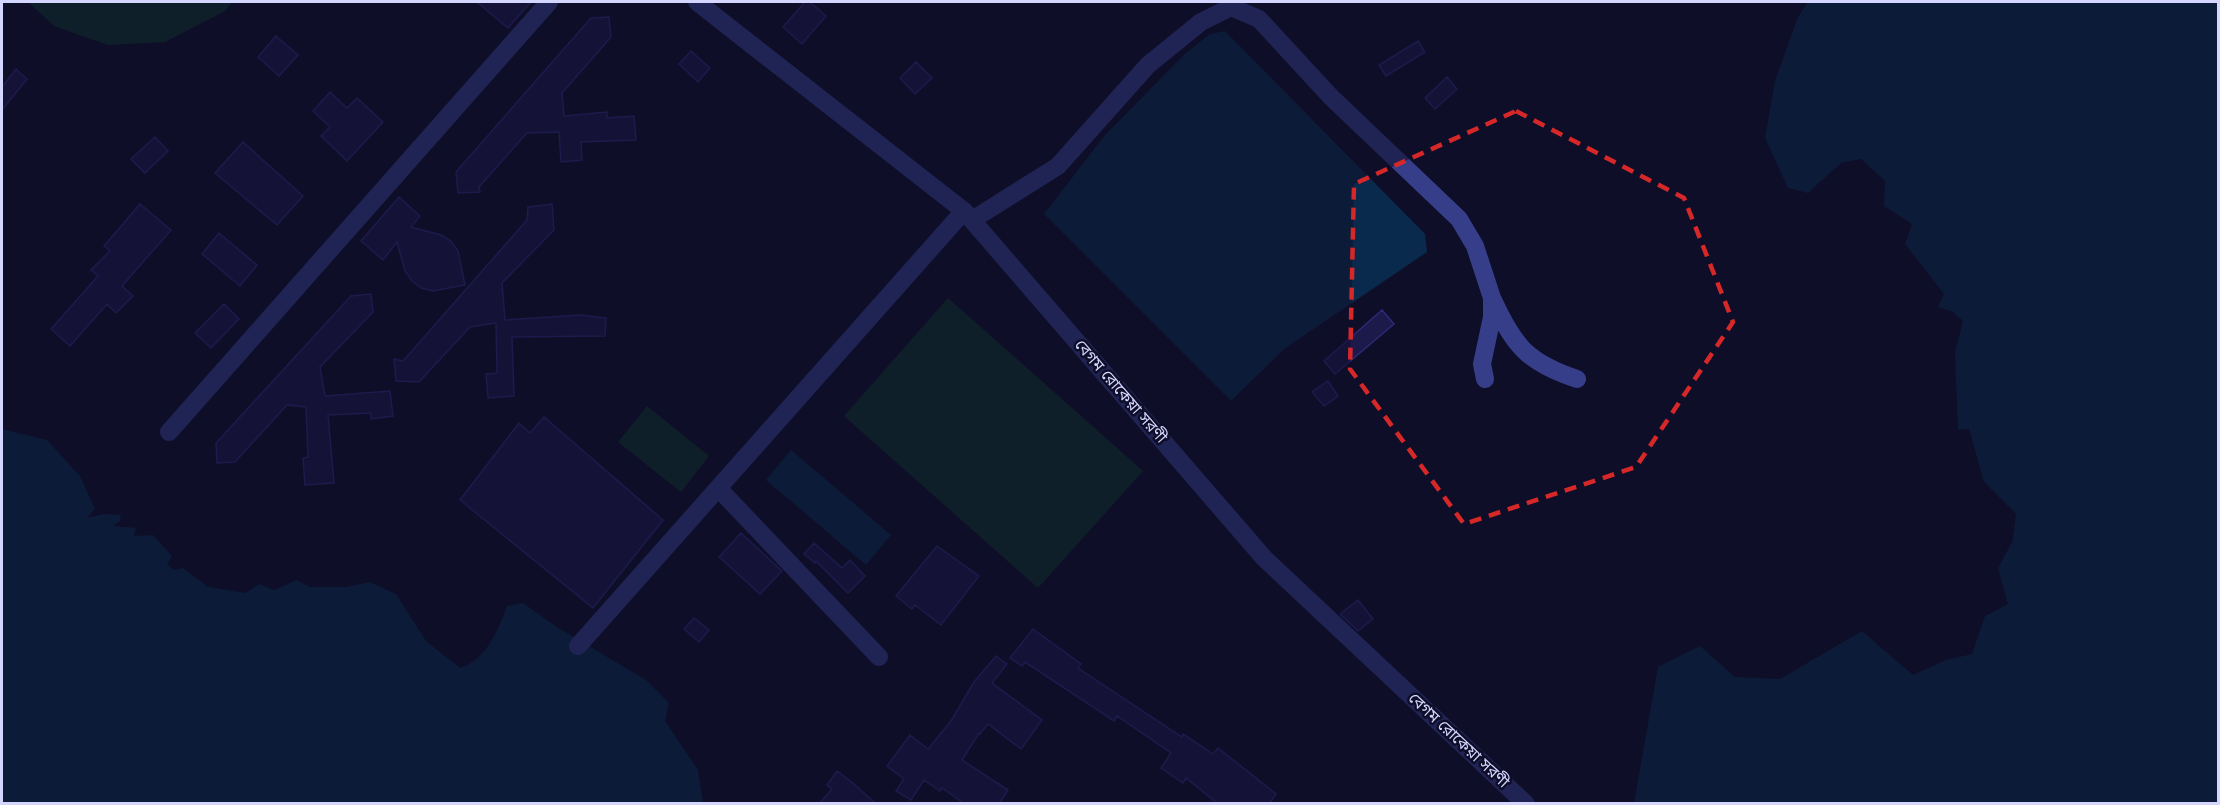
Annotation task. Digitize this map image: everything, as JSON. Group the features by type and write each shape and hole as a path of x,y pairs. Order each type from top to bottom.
{"street":[{"path":"169,432 549,2"},
{"name":"বেগম রোকেয়া সরণী","path":"697,2 968,215 1264,558 1526,804"},
{"path":"578,645 968,215 1058,166 1148,64 1201,22 1232,7 1258,19 1331,97 1459,219 1475,246 1492,298 1511,337 1527,356 1539,364 1577,379"},
{"path":"1485,379 1482,364 1492,317 1492,298"},
{"path":"718,488 879,657"}],"highlighted area":[{"path":"1516,111 1684,198 1733,322 1636,467 1464,524 1350,369 1354,184"}],"green space":[{"path":"28,2 232,2 225,11 165,42 108,45 54,26"},
{"path":"948,298 1143,471 1038,588 844,416"},
{"path":"647,406 709,456 681,492 618,442"}],"water":[{"path":"1808,2 2218,2 2218,803 1634,803 1658,667 1700,646 1735,677 1780,679 1862,631 1913,675 1946,660 1972,654 1985,616 2008,604 1998,568 2013,540 2016,514 1984,482 1969,429 1958,430 1955,352 1963,321 1953,312 1938,307 1944,294 1905,244 1912,224 1884,206 1885,181 1861,159 1841,163 1808,193 1788,188 1765,138 1775,81 1798,17"},
{"path":"1225,31 1425,234 1427,252 1284,349 1231,401 1044,214 1105,135 1187,52 1210,34"},
{"path":"2,429 47,440 80,476 95,509 87,518 104,514 121,515 120,521 113,526 136,528 134,536 153,535 172,556 167,564 174,570 183,568 208,587 245,593 259,584 274,590 297,580 310,587 345,587 370,582 396,594 426,641 460,668 469,664 484,651 495,634 507,606 523,603 557,627 646,680 669,703 665,721 698,770 703,803 2,804"},
{"path":"791,450 891,535 866,565 766,480"}],"building":[{"path":"477,2 531,2 508,28"},
{"path":"805,2 810,2 826,16 802,44 783,27"},
{"path":"609,17 611,37 562,93 564,116 607,112 607,118 634,116 636,140 581,142 582,160 561,162 559,132 527,133 479,187 480,192 458,193 456,172 591,18"},
{"path":"276,36 298,55 279,76 258,57"},
{"path":"1418,41 1425,52 1386,76 1379,65"},
{"path":"691,51 710,68 698,82 679,64"},
{"path":"916,62 932,78 915,94 900,78"},
{"path":"16,69 27,79 2,110 2,87"},
{"path":"1447,77 1457,89 1435,109 1425,98"},
{"path":"330,92 347,108 357,98 383,122 347,161 321,136 330,127 313,111"},
{"path":"155,137 168,151 145,173 131,159"},
{"path":"243,142 303,196 277,225 215,173"},
{"path":"399,197 420,216 411,227 441,235 451,241 458,251 465,285 433,291 421,288 405,271 397,242 383,260 361,241"},
{"path":"140,204 171,230 122,286 133,296 116,313 107,304 70,346 51,329 98,276 91,270 110,251 104,246"},
{"path":"552,204 554,230 502,283 505,320 580,315 606,318 605,336 512,337 514,396 488,398 486,374 497,373 496,323 470,327 419,382 396,381 394,359 403,361 527,220 528,207"},
{"path":"219,233 257,265 240,286 202,254"},
{"path":"371,294 373,312 320,367 325,396 390,391 393,416 371,419 371,413 328,415 334,483 305,485 303,458 308,457 306,407 287,405 235,462 217,463 216,443 351,296"},
{"path":"224,304 239,319 211,348 195,333"},
{"path":"1382,310 1394,324 1335,374 1324,361"},
{"path":"1328,381 1338,396 1324,406 1312,392"},
{"path":"544,417 663,520 593,608 460,500 519,423 530,433"},
{"path":"741,533 782,571 760,594 719,557"},
{"path":"814,543 842,568 850,560 865,576 848,593 816,561 815,563 804,554"},
{"path":"937,546 979,576 941,625 915,605 912,609 896,596"},
{"path":"1358,600 1373,619 1358,631 1340,614"},
{"path":"694,618 709,630 699,642 684,629"},
{"path":"1033,629 1081,664 1078,668 1182,737 1183,734 1213,754 1218,748 1276,794 1269,804 1218,804 1186,778 1183,783 1161,768 1171,753 1117,716 1114,721 1025,662 1022,666 1010,658"},
{"path":"996,656 1007,664 992,683 1042,720 1021,749 988,724 979,733 962,760 1008,790 999,804 965,804 942,788 940,791 924,780 911,800 896,791 904,779 887,766 910,735 928,749 951,721 974,682"},
{"path":"837,771 876,804 819,804 832,789 827,785"}]}
